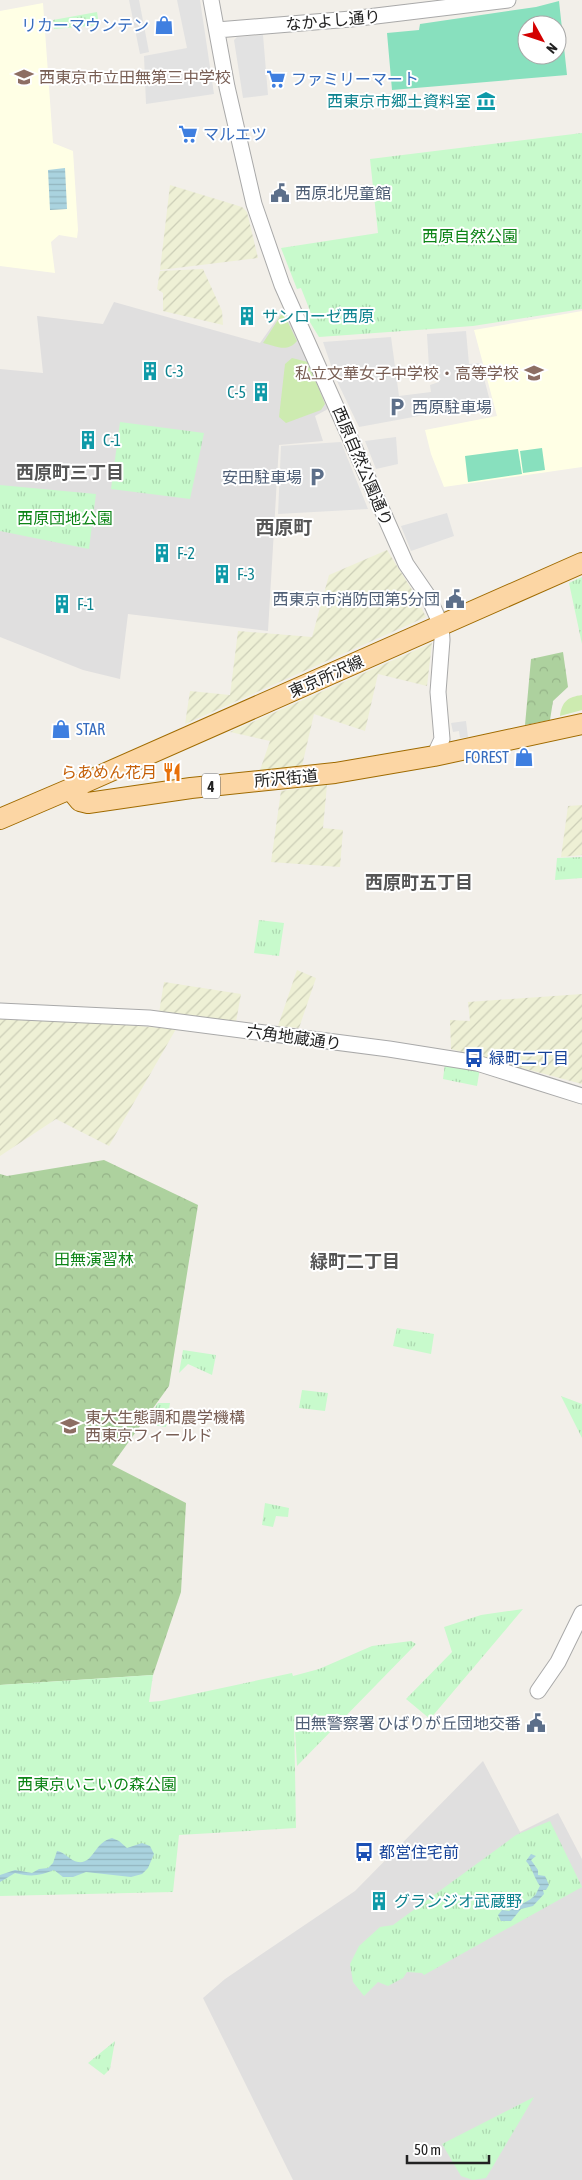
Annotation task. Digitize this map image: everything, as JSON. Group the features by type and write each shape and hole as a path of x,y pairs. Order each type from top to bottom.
{"main road":[{"name":"東京所沢線","path":"70,788 582,564"},
{"name":"所沢街道","path":"70,788 80,801 88,804 97,803 190,788 335,773 434,756 582,724"},
{"path":"0,819 70,788"}],"street":[{"name":"西原自然公園通り","path":"211,0 226,83 254,204 279,276 398,547 416,580 428,596 441,625 442,640 438,692 442,738 434,756"},
{"name":"なかよし通り","path":"217,30 352,19 508,0"},
{"name":"六角地蔵通り","path":"0,1011 149,1018 389,1049 477,1063 582,1096"},
{"path":"538,1691 558,1662 582,1613"}],"shaded area":[{"path":"129,0 139,0 149,52 140,54"},
{"path":"177,0 200,0 214,94 146,104 144,56 187,48"},
{"name":"西東京市立田無第三中学校","path":"43,3 53,143 73,151 78,230 77,238 59,235 51,242 55,273 0,266 0,11"},
{"path":"263,35 268,95 243,98 234,40 237,37"},
{"path":"170,185 242,207 247,212 258,258 160,270"},
{"path":"203,269 222,311 223,325 163,311 163,293 157,289 160,271"},
{"path":"114,302 260,343 284,309 328,409 315,416 323,441 279,445 268,631 128,614 120,679 83,670 0,637 0,369 43,373 37,316 103,324"},
{"name":"私立文華女子中学校・高等学校","path":"582,311 582,467 444,487 431,454 425,430 497,416 474,330"},
{"path":"466,331 469,364 480,363 491,405 359,427 335,377 323,342 391,337 399,396 431,392 430,385 439,382 439,367 429,368 427,334"},
{"path":"396,437 398,464 376,469 365,441"},
{"name":"安田駐車場","path":"341,442 368,509 278,514 281,446"},
{"path":"447,513 454,536 411,551 401,526"},
{"path":"387,550 414,593 426,617 185,724 190,691 230,695 238,631 312,637 329,575"},
{"path":"432,643 427,686 378,674 365,731 314,714 302,766 259,773 270,741 230,732"},
{"path":"466,721 468,737 460,738 459,731 453,732 451,723"},
{"path":"327,785 323,828 343,830 340,867 271,862 281,791"},
{"path":"582,805 582,855 561,857 568,806"},
{"path":"297,970 316,978 299,1028 278,1026"},
{"path":"164,982 241,994 236,1022 159,1013"},
{"path":"582,994 582,1084 451,1049 450,1020 470,1021 468,1002"},
{"path":"0,1017 176,1029 109,1146 56,1119 0,1156"},
{"name":"グランジオ武蔵野","path":"483,1761 520,1832 558,1813 582,1859 582,2180 293,2180 203,1998 225,1979 355,1891"}],"green space":[{"path":"559,1 561,15 517,15 517,65 566,65 567,75 392,90 387,33 419,30 420,24 536,7"},
{"path":"97,12 99,25 54,29 53,20"},
{"name":"西原自然公園","path":"582,133 582,309 473,326 319,337 308,319 312,316 301,288 297,289 281,248 378,233 370,159"},
{"path":"283,312 297,341 285,348 263,343"},
{"path":"292,358 308,362 325,404 321,410 286,423 279,417 285,364"},
{"path":"120,422 204,433 190,499 111,489"},
{"path":"542,448 545,470 523,473 520,451"},
{"path":"518,449 522,474 468,482 465,456"},
{"name":"西原団地公園","path":"0,485 96,494 89,549 0,531"},
{"path":"582,577 582,644 569,583"},
{"path":"563,652 568,687 553,701 550,720 525,725 531,659"},
{"path":"582,695 582,710 560,716 566,701"},
{"path":"582,857 582,878 555,880 557,858"},
{"path":"259,920 284,923 279,956 254,953"},
{"path":"445,1063 480,1068 477,1086 443,1079"},
{"name":"田無演習林","path":"104,1160 198,1205 169,1386 112,1465 186,1503 181,1592 153,1675 0,1685 0,1174 7,1176"},
{"path":"397,1328 434,1334 431,1354 393,1346"},
{"path":"183,1350 216,1355 212,1375 188,1364 179,1373"},
{"path":"302,1390 328,1393 325,1411 299,1408"},
{"path":"561,1396 582,1404 582,1438"},
{"path":"158,1403 170,1403 166,1427 145,1424"},
{"path":"265,1503 289,1508 288,1517 276,1516 273,1527 262,1525"},
{"path":"523,1609 430,1719 406,1699 452,1652 444,1627 481,1615"},
{"name":"西東京いこいの森公園","path":"411,1641 416,1644 297,1766 294,1713 296,1828 179,1835 173,1892 0,1896 0,1685 153,1675 149,1702 161,1701 292,1673 293,1676 319,1669 372,1646"},
{"path":"550,1821 582,1887 424,1975 422,1973 407,1972 403,1978 388,1986 378,1982 364,1996 353,1982 350,1964 359,1946 380,1927 393,1925 516,1835"},
{"path":"115,2041 110,2069 104,2075 88,2063"},
{"path":"534,2097 486,2178 473,2180 461,2176 442,2144"}],"water":[{"path":"65,168 67,209 50,210 48,170"},
{"path":"112,1838 127,1848 142,1843 150,1846 154,1854 148,1868 142,1874 131,1877 86,1872 73,1877 63,1877 54,1870 35,1875 15,1873 0,1882 0,1875 15,1870 32,1873 39,1869 48,1868 53,1863 57,1851 72,1860 83,1862 88,1860 101,1844"},
{"path":"531,1854 536,1856 531,1860 538,1870 538,1875 545,1876 549,1885 546,1890 543,1890 544,1894 533,1906 521,1909 511,1921 501,1921 498,1915 502,1910 509,1911 530,1899 536,1894 540,1886 526,1861"}],"place":[{"name":"リカーマウンテン","path":"164,25"},
{"name":"西東京市立田無第三中学校","path":"24,77"},
{"name":"ファミリーマート","path":"276,79"},
{"name":"西東京市郷土資料室","path":"486,101"},
{"name":"マルエツ","path":"188,134"},
{"name":"西原北児童館","path":"280,193"},
{"name":"サンローゼ西原","path":"247,316"},
{"name":"C-3","path":"150,371"},
{"name":"私立文華女子中学校・高等学校","path":"534,373"},
{"name":"C-5","path":"261,392"},
{"name":"西原駐車場","path":"397,407"},
{"name":"C-1","path":"88,440"},
{"name":"安田駐車場","path":"317,477"},
{"name":"F-2","path":"162,553"},
{"name":"F-3","path":"222,574"},
{"name":"西東京市消防団第5分団","path":"455,599"},
{"name":"F-1","path":"62,604"},
{"name":"STAR","path":"61,729"},
{"name":"FOREST","path":"524,757"},
{"name":"らあめん花月","path":"172,772"},
{"name":"緑町二丁目","path":"474,1058"},
{"name":"東大生態調和農学機構 西東京フィールド","path":"70,1426"},
{"name":"田無警察署 ひばりが丘団地交番","path":"536,1723"},
{"name":"都営住宅前","path":"364,1852"},
{"name":"グランジオ武蔵野","path":"379,1901"}],"district":[{"name":"西原町三丁目","path":"70,472"},
{"name":"西原町","path":"284,527"},
{"name":"西原町五丁目","path":"419,882"},
{"name":"緑町二丁目","path":"355,1261"}]}
